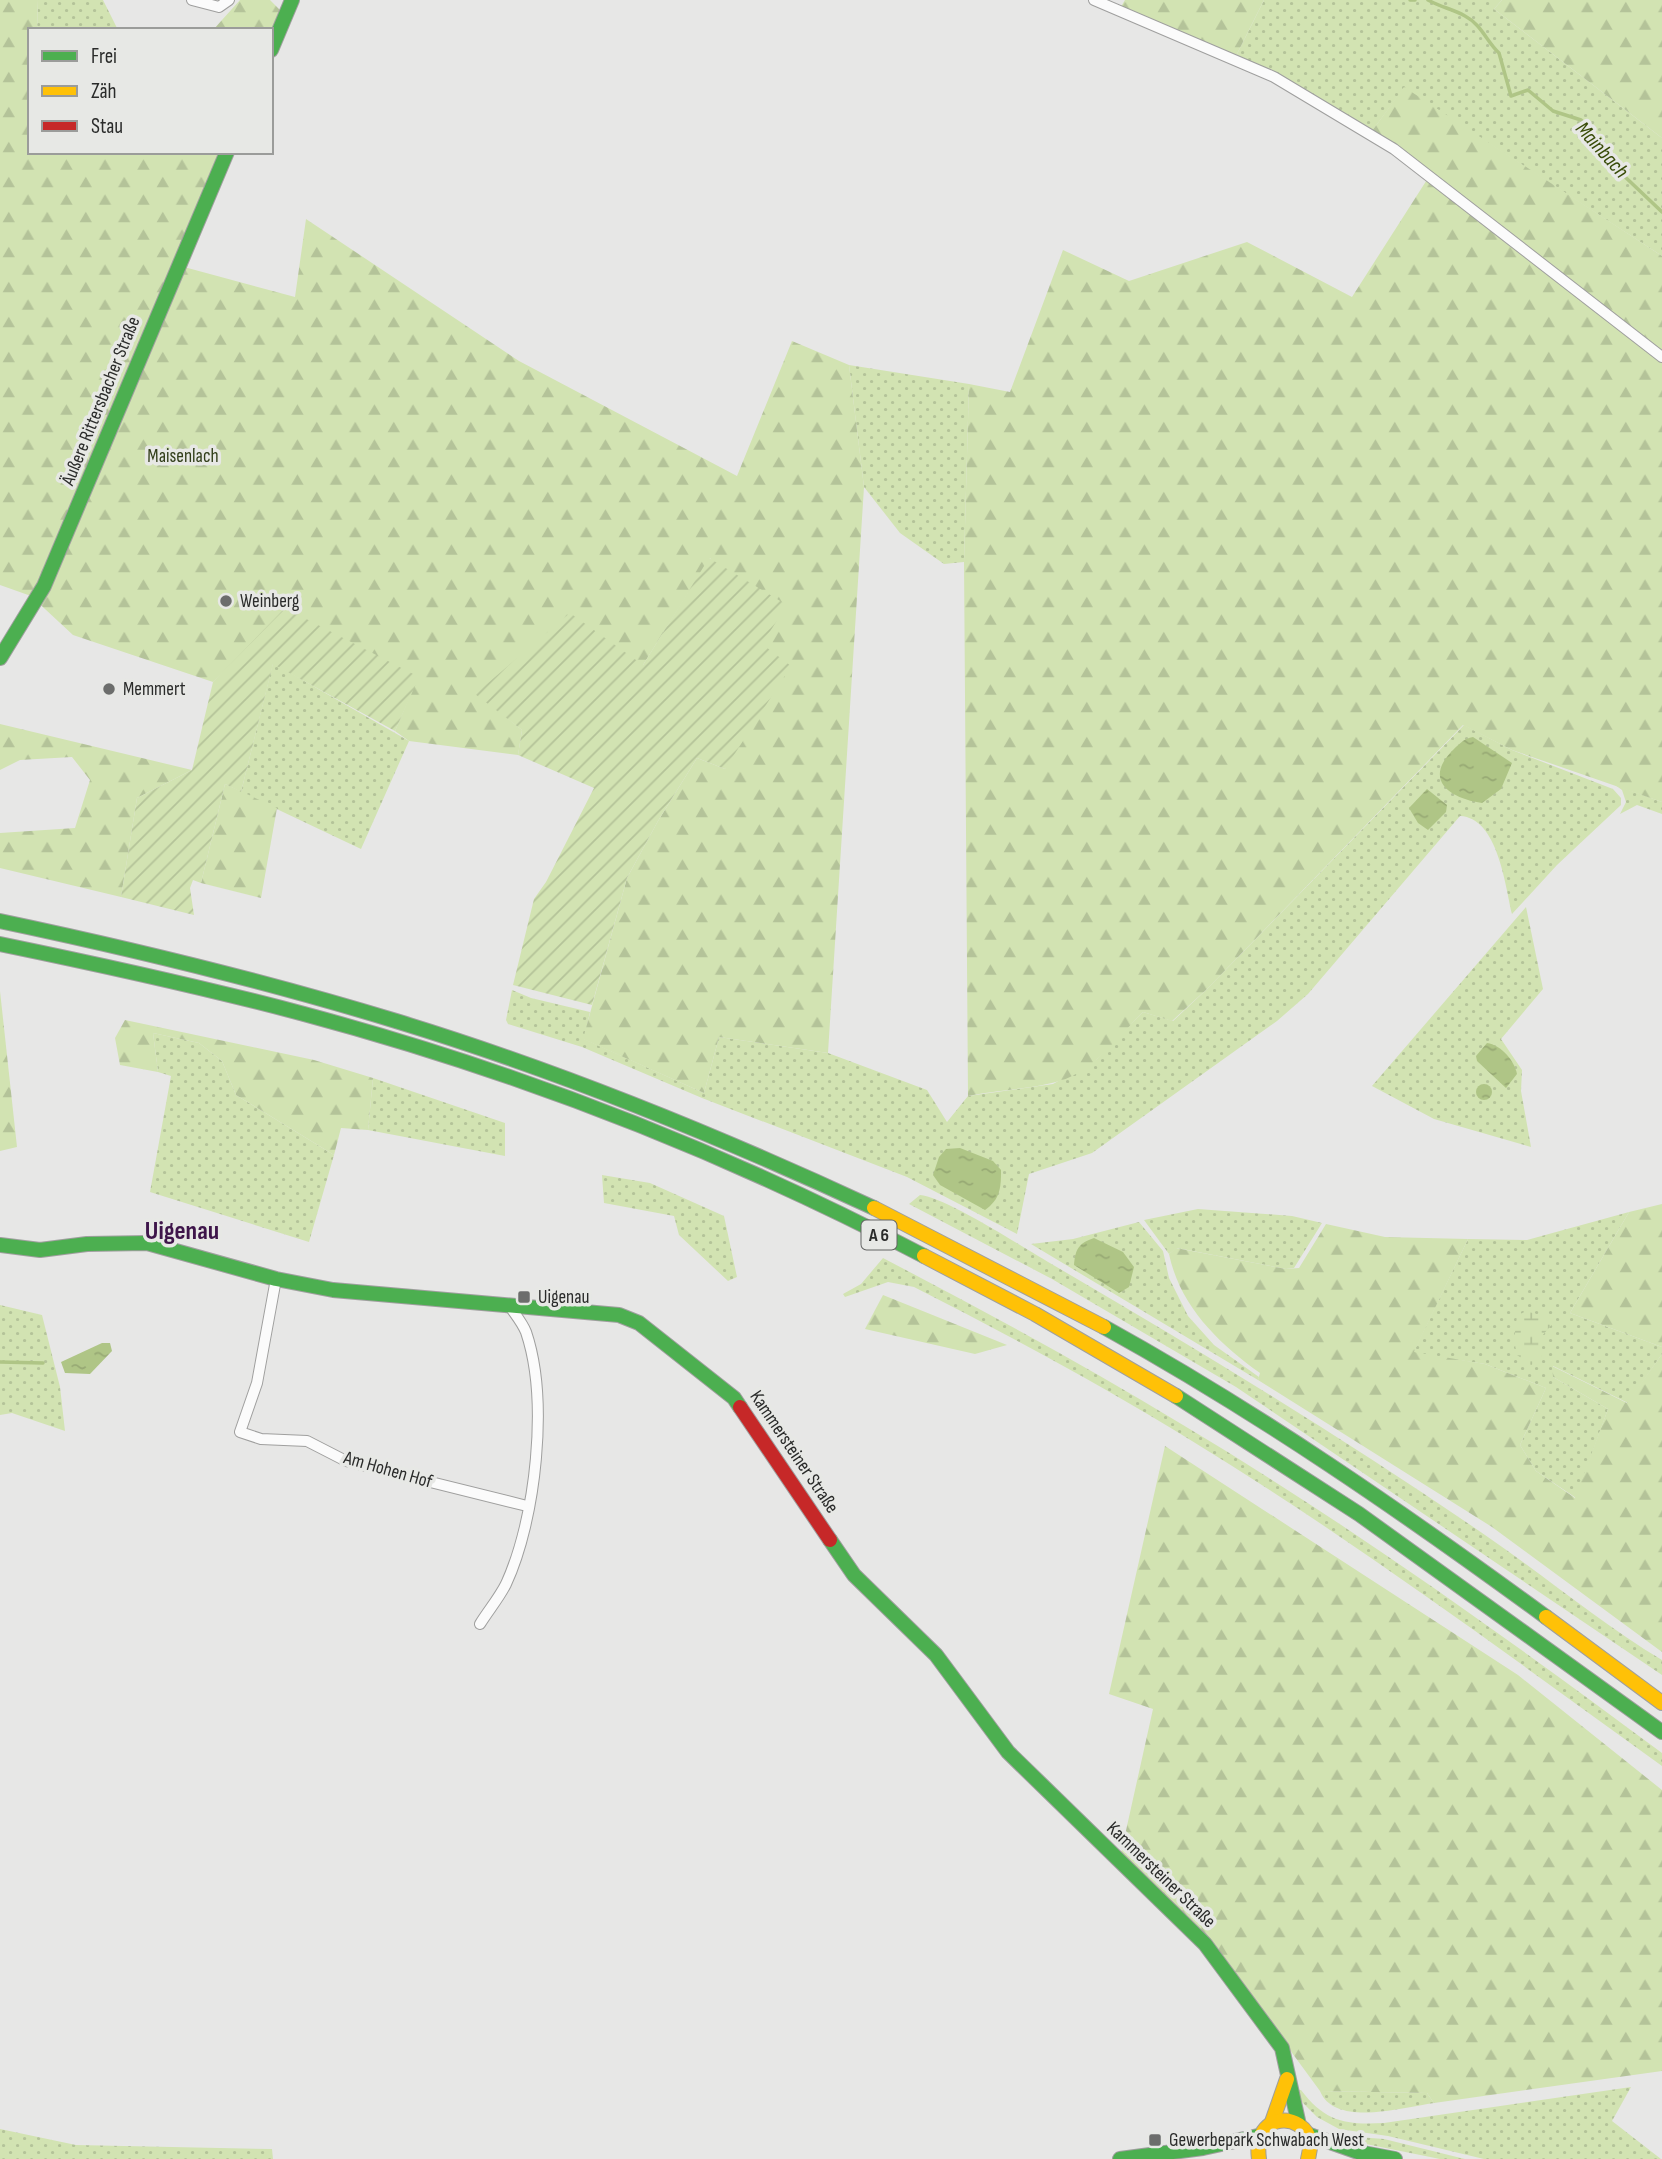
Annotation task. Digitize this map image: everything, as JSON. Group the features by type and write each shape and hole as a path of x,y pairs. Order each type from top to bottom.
{"main road":[{"path":"273,45 292,0"},
{"name":"Äußere Rittersbacher Straße","path":"0,658 44,586 226,154"},
{"name":"A 6","path":"0,921 212,967 403,1021 663,1114 845,1193 1028,1285 1310,1453 1467,1560 1662,1703"},
{"name":"A 6","path":"0,944 112,967 286,1010 415,1048 668,1140 839,1215 1013,1303 1170,1392 1360,1515 1662,1732"},
{"name":"Kammersteiner Straße","path":"0,1245 40,1250 87,1244 147,1243 276,1279 370,1296 619,1315 639,1323 734,1398 854,1574 936,1655 1008,1752 1205,1944 1282,2048 1303,2129 1310,2142 1308,2159"},
{"path":"1121,2159 1203,2148 1258,2136 1272,2122 1288,2077"},
{"path":"1272,2122 1286,2120 1359,2152 1395,2159"},
{"path":"1203,2148 1231,2150 1258,2158 1258,2136"},
{"path":"1308,2159 1359,2152"}],"street":[{"path":"192,0 219,7 229,0"},
{"path":"1094,0 1274,78 1331,109 1394,149 1662,356"},
{"name":"Am Hohen Hof","path":"276,1279 257,1383 240,1432 261,1439 307,1441 346,1461 527,1506"},
{"path":"480,1624 505,1585 517,1554 535,1451 537,1387 525,1331 509,1305"}],"green space":[{"name":"Maisenlach","path":"0,0 38,0 37,28 28,28 28,154 220,154 173,264 295,297 306,219 519,361 737,476 792,341 849,365 864,487 828,1053 719,1037 704,1093 583,1039 627,878 697,758 725,769 762,644 710,558 643,665 476,693 522,730 518,755 409,741 395,731 418,677 244,653 213,682 73,635 31,596 0,585"},
{"path":"38,0 103,0 117,28 37,28"},
{"path":"240,0 270,0 282,12 273,32 273,28 215,28"},
{"path":"1125,0 1264,0 1234,60 1119,10"},
{"path":"1264,0 1502,0 1494,9 1662,138 1662,256 1404,88 1372,131 1234,60"},
{"path":"1502,0 1662,0 1662,138 1494,9"},
{"path":"1404,87 1662,256 1662,802 1512,750 1463,725 1207,989 1172,1021 1143,1012 1100,1057 1070,1077 1035,1086 968,1096 964,562 969,384 1010,392 1063,250 1129,281 1247,242 1352,297 1430,175 1372,131"},
{"path":"849,365 969,384 964,562 944,564 900,533 864,487"},
{"path":"709,558 787,605 762,644 791,666 725,769 697,758 658,821 627,878 592,1005 513,985 534,899 546,882 594,788 518,755 522,730 475,694 570,613 643,665"},
{"path":"285,608 419,677 395,731 273,664 241,792 225,784 201,883 193,880 190,888 194,915 121,897 137,798 192,770 213,682"},
{"path":"273,663 409,741 361,849 241,792"},
{"path":"0,724 192,770 137,798 121,897 0,868 0,833 75,828 90,780 72,757 20,760 0,770"},
{"path":"1464,725 1512,750 1613,789 1621,798 1621,805 1557,865 1512,914 1498,855 1491,840 1473,820 1460,816 1308,994 1277,1021 1092,1153 1029,1174 1017,1234 907,1177 702,1098 582,1047 508,1024 506,1020 512,990 531,998 590,1012 584,1039 704,1093 719,1037 828,1053 927,1090 947,1122 968,1096 1053,1084 1097,1059 1143,1012 1173,1021"},
{"path":"225,784 277,808 261,898 201,883"},
{"path":"1615,785 1662,802 1662,814 1637,805 1620,814 1626,802 1622,790"},
{"path":"1526,907 1543,989 1501,1039 1522,1070 1521,1091 1531,1147 1434,1119 1372,1086"},
{"path":"0,991 17,1147 0,1151"},
{"path":"125,1020 314,1060 373,1078 368,1130 341,1128 334,1155 236,1095 222,1061 199,1043 153,1033 158,1072 120,1065 115,1038"},
{"path":"153,1033 199,1043 222,1061 236,1095 334,1155 309,1242 150,1192 171,1076 158,1072"},
{"path":"373,1078 505,1123 505,1156 368,1130"},
{"path":"602,1175 650,1183 724,1216 737,1277 728,1281 679,1235 674,1216 604,1203"},
{"path":"920,1195 948,1204 1007,1237 1380,1464 1662,1660 1662,1675 1236,1387 1052,1279 909,1204"},
{"path":"1662,1204 1662,1347 1570,1313 1629,1212"},
{"path":"1198,1209 1292,1216 1322,1223 1294,1268 1286,1269 1177,1248 1169,1254 1144,1220"},
{"path":"1629,1212 1570,1313 1662,1347 1662,1354 1628,1403 1553,1366 1553,1377 1608,1409 1576,1498 1536,1471 1520,1445 1546,1388 1485,1364 1413,1353 1468,1239 1527,1240"},
{"path":"1139,1222 1163,1251 1169,1278 1188,1316 1214,1345 1259,1377 1258,1380 1031,1244 1073,1239"},
{"path":"1326,1224 1385,1237 1468,1239 1414,1352 1485,1364 1546,1388 1520,1445 1536,1471 1575,1498 1608,1409 1553,1377 1552,1366 1627,1403 1662,1354 1662,1652 1492,1527 1258,1380 1260,1373 1216,1336 1192,1307 1174,1273 1169,1254 1176,1248 1286,1269 1299,1268"},
{"path":"883,1258 1109,1381 1306,1502 1486,1625 1662,1753 1662,1766 1371,1558 1252,1479 1124,1400 914,1287 888,1282 845,1297 843,1294 861,1284"},
{"path":"883,1295 1007,1345 975,1354 865,1329"},
{"path":"0,1305 42,1315 60,1387 65,1431 12,1413 0,1415"},
{"path":"1526,1311 1547,1317 1553,1323 1542,1336 1541,1360 1531,1365 1517,1355 1514,1340 1517,1316"},
{"path":"1165,1446 1518,1675 1662,1790 1662,2071 1434,2103 1427,2093 1320,2091 1229,1967 1121,1853 1153,1709 1109,1694"},
{"path":"1631,2087 1612,2121 1661,2159 1484,2159 1388,2136 1339,2129 1317,2117 1297,2097 1296,2090 1301,2090 1319,2109 1337,2119 1358,2123 1384,2123"},
{"path":"1320,2091 1427,2093 1434,2103 1389,2111 1355,2112 1340,2109 1328,2102"},
{"path":"0,2129 76,2145 272,2149 273,2159 0,2159"},
{"path":"1344,2136 1384,2139 1465,2159 1440,2159 1351,2141"}],"water":[{"path":"1473,737 1512,763 1501,789 1482,803 1452,793 1441,780 1443,763 1451,752"},
{"path":"1427,789 1447,805 1446,812 1428,830 1418,823 1409,808"},
{"path":"1487,1043 1502,1050 1515,1069 1517,1074 1506,1088 1477,1061 1476,1056"},
{"path":"1481,1084 1487,1084 1492,1092 1490,1098 1481,1100 1476,1095 1476,1089"},
{"path":"960,1148 993,1161 1001,1170 999,1193 985,1210 940,1185 933,1175 939,1157 946,1149"},
{"path":"1094,1238 1123,1252 1134,1267 1129,1287 1119,1293 1074,1265 1079,1247"},
{"path":"102,1343 110,1343 112,1351 90,1374 65,1373 61,1362"}],"waterway":[{"name":"Mainbach","path":"1410,0 1415,0"},
{"name":"Mainbach","path":"1428,0 1465,16 1480,28 1499,53 1511,96 1528,90 1553,111 1581,120 1622,174 1662,212"},
{"path":"0,1362 43,1363"}],"traffic: fast":[{"path":"273,45 292,0"},
{"path":"0,658 44,586 226,154"},
{"path":"0,921 248,979 457,1040 638,1106 757,1155 874,1208"},
{"path":"0,944 266,1004 463,1062 621,1118 698,1150 775,1183 924,1256"},
{"path":"0,1245 40,1250 87,1244 147,1243 276,1279 333,1290 619,1315 639,1323 734,1398 740,1407"},
{"path":"1104,1327 1218,1394 1330,1465 1546,1617"},
{"path":"1176,1396 1359,1514 1662,1732"},
{"path":"830,1540 854,1575 936,1655 1008,1752 1205,1944 1282,2048 1299,2125"},
{"path":"1307,2134 1358,2152 1395,2159"},
{"path":"1120,2159 1203,2148 1258,2136"}],"traffic: slow":[{"path":"874,1208 1104,1327"},
{"path":"924,1256 1035,1314 1176,1396"},
{"path":"1546,1617 1662,1703"},
{"path":"1272,2122 1287,2079"},
{"path":"1259,2159 1259,2143 1263,2131 1280,2121 1290,2121 1306,2132 1310,2144 1308,2159"}],"traffic: jam":[{"path":"740,1407 830,1540"}],"place":[{"name":"Weinberg","path":"226,601"},
{"name":"Memmert","path":"109,689"},
{"name":"Uigenau","path":"524,1297"},
{"name":"Gewerbepark Schwabach West","path":"1155,2140"}],"district":[{"name":"Uigenau","path":"182,1231"}]}
